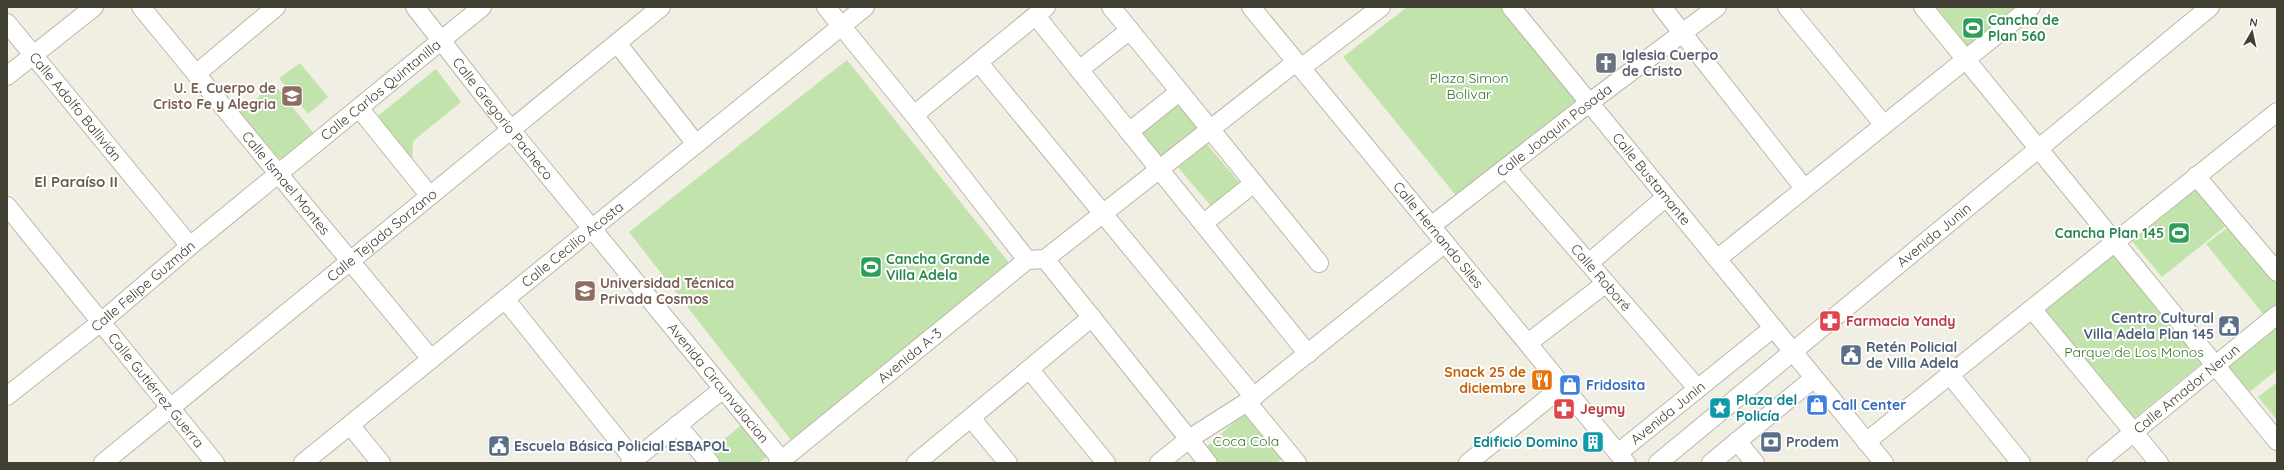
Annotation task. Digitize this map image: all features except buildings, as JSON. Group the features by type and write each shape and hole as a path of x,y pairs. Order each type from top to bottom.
{"street":[{"path":"7,76 94,7"},
{"name":"Calle Ismael Montes","path":"141,7 431,359"},
{"path":"196,74 276,7"},
{"name":"Calle Gregorio Pacheco","path":"415,7 511,130 592,228"},
{"name":"Calle Carlos Quintanilla","path":"278,174 482,7"},
{"name":"Calle Tejada Sorzano","path":"103,463 661,7"},
{"path":"826,7 914,115 1036,259 1092,317 1208,463"},
{"name":"Calle Cecilio Acosta","path":"303,463 864,7"},
{"path":"1111,7 1319,264"},
{"name":"Calle Hernando Siles","path":"1251,7 1622,458"},
{"name":"Avenida A-3","path":"781,462 1036,259 1104,214 1209,128 1381,7"},
{"name":"Calle Bustamante","path":"1511,7 1884,463"},
{"path":"1662,7 1684,33 1804,188"},
{"name":"Calle Joaquin Posada","path":"1431,226 1589,102 1684,33 1717,7"},
{"path":"1787,7 1884,125"},
{"path":"1923,7 2277,441"},
{"path":"1717,259 2031,7"},
{"name":"Avenida Junin","path":"1658,463 2210,7"},
{"path":"914,115 1041,11 1079,70 1204,223 1308,354"},
{"name":"Calle Adolfo Ballivián","path":"7,23 190,246"},
{"path":"1079,70 1130,30"},
{"path":"617,43 696,144"},
{"path":"979,63 1104,214 1251,399 1297,463"},
{"path":"1129,132 1180,92"},
{"path":"359,108 430,196"},
{"path":"1866,442 2277,112"},
{"name":"Calle Roboré","path":"1506,168 1697,388"},
{"name":"Calle Felipe Guzmán","path":"9,390 101,322 190,246 278,174"},
{"path":"2196,176 2277,272"},
{"path":"1204,223 1254,183"},
{"path":"1589,263 1666,197"},
{"name":"Calle Gutiérrez Guerra","path":"7,206 215,463"},
{"name":"Avenida Circunvalacion","path":"592,228 781,462"},
{"path":"1159,463 1189,439 1251,399 1445,243"},
{"path":"1528,343 1606,283"},
{"path":"505,299 632,461 723,389"},
{"path":"2032,309 2159,463"},
{"name":"Calle Amador Nerun","path":"2096,463 2277,315"},
{"path":"916,463 1030,370 1092,317"},
{"name":"Avenida Junin","path":"1622,458 1697,388 1773,328"},
{"path":"1030,370 1106,463"},
{"path":"1950,375 2021,463"},
{"path":"1711,463 1814,378"},
{"path":"1468,463 1562,386"},
{"path":"971,418 1008,463"},
{"path":"350,425 381,463"},
{"path":"678,425 710,463"},
{"path":"1737,441 1755,463"}],"green space":[{"name":"Plaza Simon Bolivar","path":"1407,7 1514,7 1583,94 1458,198 1343,57"},
{"name":"Cancha de Plan 560","path":"1935,7 2020,7 1969,48"},
{"path":"847,60 1010,264 791,440 629,232"},
{"path":"300,63 328,97 308,114 279,78"},
{"path":"436,69 461,102 413,141 412,165 374,119"},
{"path":"274,84 315,135 285,159 277,158 237,115"},
{"path":"1178,95 1205,129 1160,165 1133,132"},
{"path":"1205,142 1240,183 1211,206 1176,165"},
{"name":"Cancha Plan 145","path":"2196,188 2227,225 2162,277 2131,240"},
{"path":"2231,225 2277,282 2277,304 2264,315 2206,244"},
{"name":"Parque de Los Monos","path":"2111,253 2202,363 2131,421 2040,311"},
{"path":"2277,325 2277,370 2248,393 2224,364"},
{"path":"2277,382 2277,420 2258,397"},
{"name":"Coca Cola","path":"1248,410 1287,454 1277,463 1217,463 1205,448"},
{"path":"746,421 774,451 759,463 719,463 709,452"}],"place":[{"name":"Cancha de Plan 560","path":"1973,28"},
{"name":"Iglesia Cuerpo de Cristo","path":"1606,63"},
{"name":"U. E. Cuerpo de Cristo Fe y Alegria","path":"292,96"},
{"name":"Cancha Plan 145","path":"2179,233"},
{"name":"Cancha Grande Villa Adela","path":"871,267"},
{"name":"Universidad Técnica Privada Cosmos","path":"585,291"},
{"name":"Farmacia Yandy","path":"1830,321"},
{"name":"Centro Cultural Villa Adela Plan 145","path":"2229,326"},
{"name":"Retén Policial de Villa Adela","path":"1851,355"},
{"name":"Snack 25 de diciembre","path":"1542,380"},
{"name":"Fridosita","path":"1570,385"},
{"name":"Call Center","path":"1817,405"},
{"name":"Plaza del Policía","path":"1720,408"},
{"name":"Jeymy","path":"1564,409"},
{"name":"Edificio Domino","path":"1593,442"},
{"name":"Prodem","path":"1771,442"},
{"name":"Escuela Básica Policial ESBAPOL","path":"499,446"}],"district":[{"name":"El Paraíso II","path":"76,181"}]}
